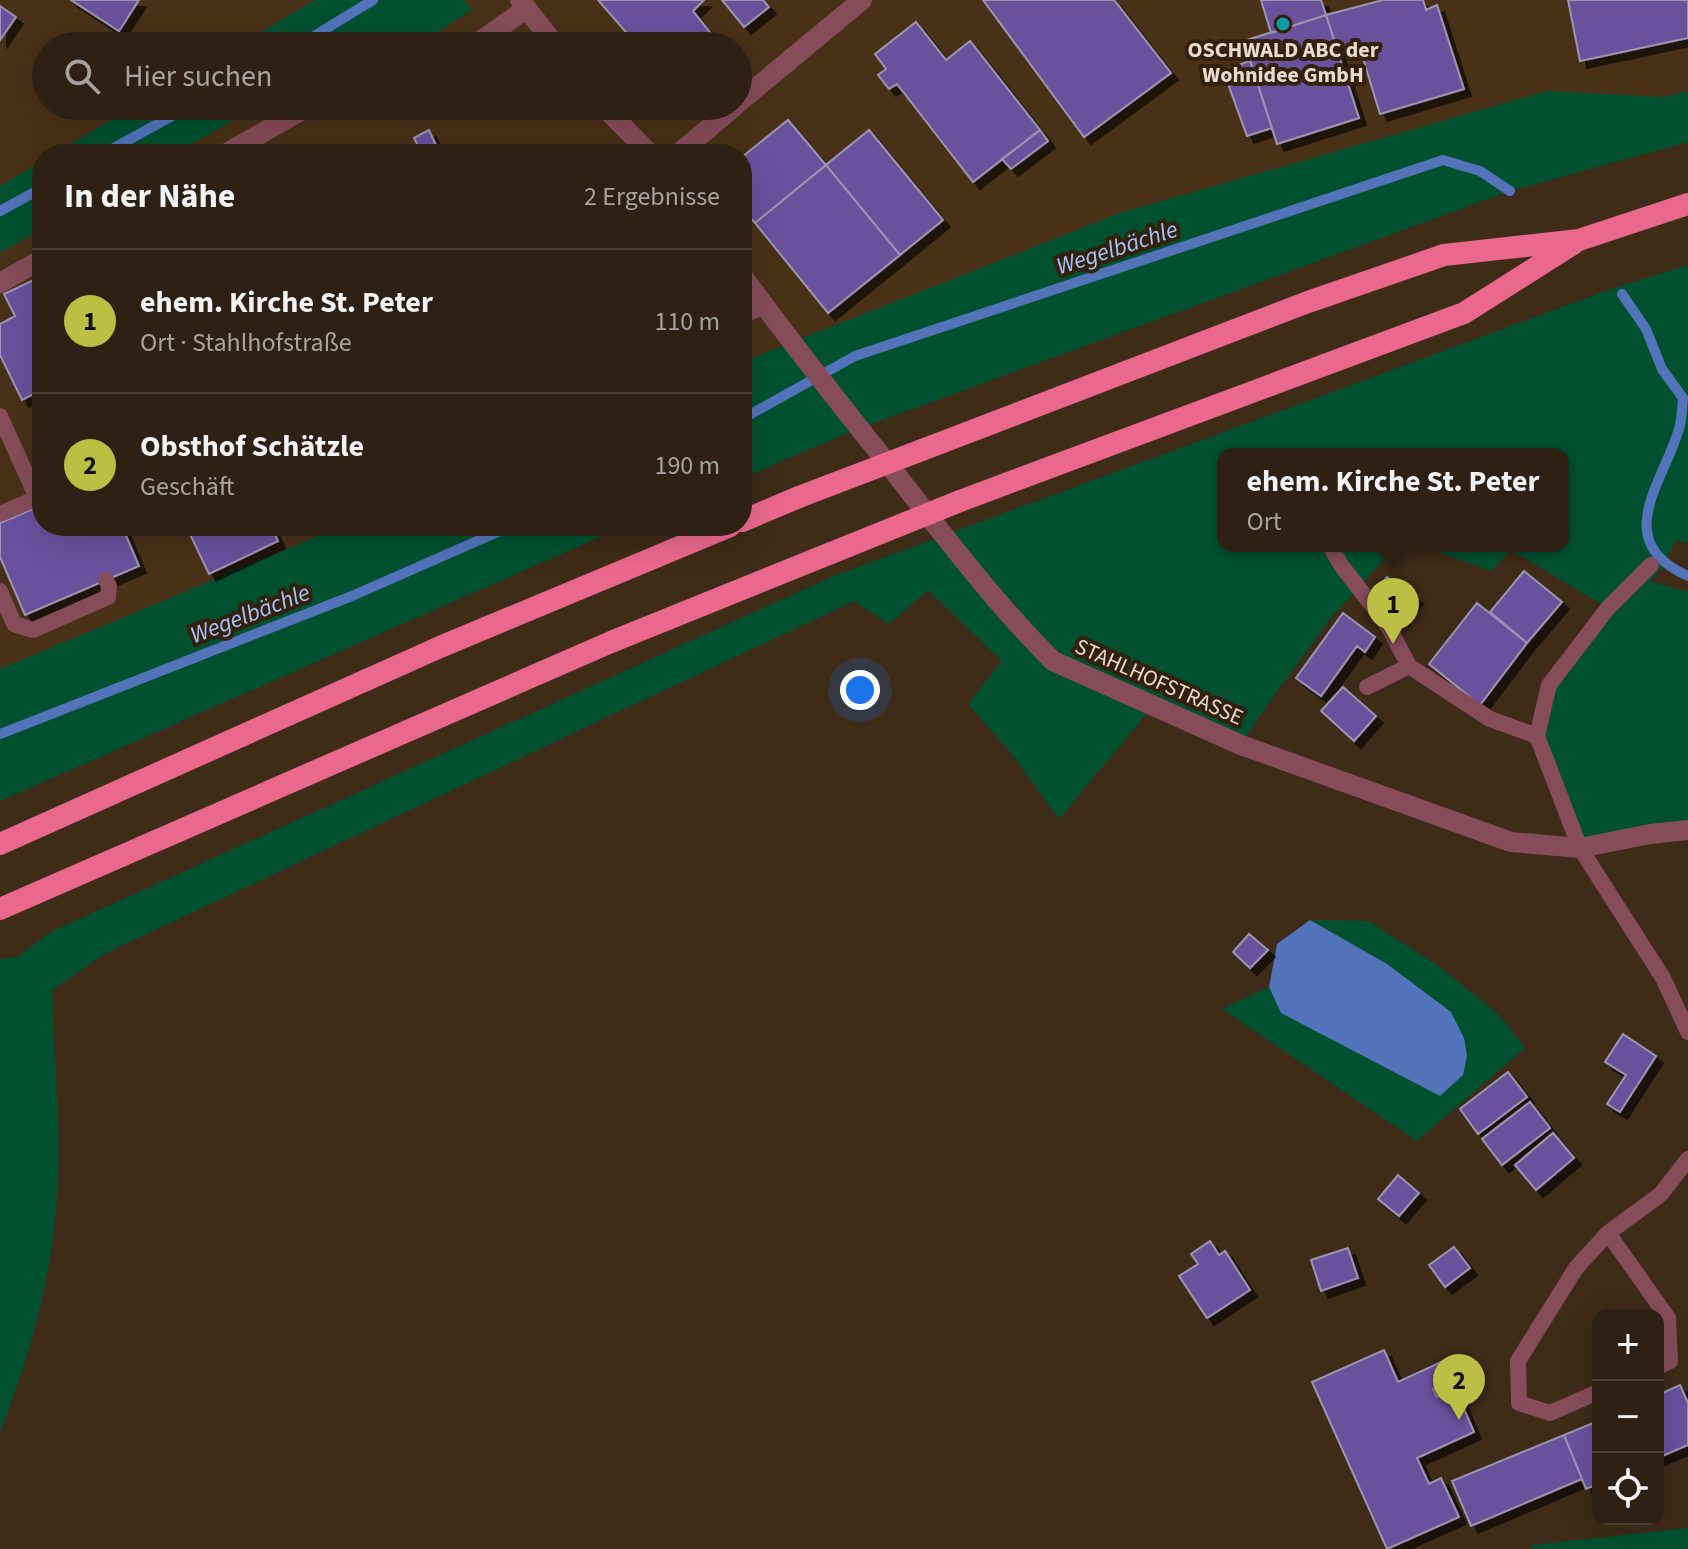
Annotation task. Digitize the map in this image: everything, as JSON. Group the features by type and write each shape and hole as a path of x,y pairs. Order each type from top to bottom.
{"highway":[{"path":"752,517 1308,302 1444,255 1579,240 1688,204"},
{"path":"0,924 8,905 611,642 960,501 1464,313 1579,240"},
{"path":"0,844 440,647 706,536"}],"street":[{"path":"752,92 862,0"},
{"path":"490,32 523,5 545,32"},
{"path":"242,144 284,120"},
{"path":"617,120 640,144"},
{"path":"690,144 718,120"},
{"path":"0,283 32,265"},
{"name":"STAHLHOFSTRASSE","path":"752,288 804,360 972,570 1053,661 1241,745 1511,842 1580,848 1688,830"}],"lane":[{"path":"752,312 765,306"},
{"path":"0,416 32,481"},
{"path":"0,514 32,500"},
{"path":"1333,552 1388,626 1409,666 1490,719 1537,736"},
{"path":"1651,565 1608,608 1549,685 1537,736 1580,848 1663,978 1688,1032"},
{"path":"0,591 14,624 33,630 108,597 106,580"},
{"path":"1367,687 1409,666"},
{"path":"1592,1395 1550,1413 1519,1403 1518,1361 1576,1268 1608,1233 1661,1194 1688,1159"},
{"path":"1608,1233 1662,1309"},
{"path":"1664,1312 1668,1318 1670,1361 1664,1364"}],"shaded area":[{"path":"0,0 315,0 261,32 32,32 32,120 111,120 71,144 32,144 32,167 0,186"},
{"path":"464,0 1688,0 1688,91 1664,97 1547,91 1120,213 752,358 752,144 192,144 234,120 752,120 752,32 438,32 472,11"},
{"path":"32,235 32,536 318,536 0,669 0,253"}],"green space":[{"path":"315,0 464,0 472,10 438,32 261,32"},
{"path":"1547,91 1664,97 1688,91 1688,142 1510,191 860,428 752,474 752,358 1120,213"},
{"path":"111,120 234,120 192,144 71,144"},
{"path":"32,167 32,235 0,253 0,186"},
{"path":"1688,265 1688,543 1676,540 1662,568 1650,581 1688,592 1688,830 1580,848 1537,736 1549,685 1608,608 1514,552 1569,552 1569,448 1217,448 1217,552 1391,552 1330,619 1241,745 1153,706 1059,819 1011,753 968,704 1002,661 928,590 889,624 854,601 106,953 52,990 58,1134 52,1248 35,1328 0,1432 0,959 17,957 51,932 834,576 1611,289"},
{"path":"318,536 602,536 0,801 0,669"},
{"path":"1439,552 1509,552 1491,571"},
{"path":"1310,920 1368,921 1440,967 1499,1015 1525,1048 1417,1141 1222,1009 1269,987 1282,1013 1440,1095 1387,964"},
{"path":"1688,1528 1688,1549 1529,1549 1533,1545"}],"water":[{"path":"1310,920 1387,964 1451,1012 1464,1038 1467,1056 1463,1075 1440,1096 1281,1013 1269,987 1277,944"}],"building":[{"path":"71,0 139,0 119,31"},
{"path":"598,0 704,0 693,11 710,32 626,32"},
{"path":"722,0 763,0 769,7 744,27"},
{"path":"983,0 1114,0 1171,73 1084,137"},
{"name":"OSCHWALD ABC der Wohnidee GmbH","path":"1261,0 1321,0 1326,15 1271,33"},
{"path":"1383,0 1423,0 1426,10 1437,5 1464,89 1380,114 1358,42 1337,48 1326,15"},
{"path":"1568,0 1688,0 1688,38 1580,61"},
{"path":"0,6 16,17 0,40"},
{"path":"1326,15 1359,118 1277,144 1244,41"},
{"path":"916,22 946,60 970,41 1040,130 973,182 897,84 889,89 878,75 886,69 875,54"},
{"path":"1250,61 1272,128 1247,136 1223,70"},
{"path":"788,120 826,165 755,223 752,220 752,149"},
{"path":"429,130 435,144 417,144 414,138"},
{"path":"869,130 943,220 900,255 826,165"},
{"path":"1040,130 1048,141 1011,169 1002,159"},
{"path":"826,165 900,255 828,313 755,223"},
{"path":"32,281 32,395 22,400 0,355 0,324 15,316 4,294"},
{"path":"32,509 32,536 126,536 139,566 25,615 0,557 0,523"},
{"path":"191,536 276,536 278,541 209,574"},
{"path":"1524,571 1562,602 1527,643 1490,612"},
{"path":"1387,577 1416,597 1401,619 1372,598"},
{"path":"1477,603 1527,643 1480,705 1429,664"},
{"path":"1343,613 1375,637 1365,652 1357,646 1321,696 1296,678"},
{"path":"1343,687 1376,716 1354,741 1321,711"},
{"path":"1249,934 1268,950 1250,968 1233,952"},
{"path":"1623,1034 1656,1056 1620,1112 1607,1104 1626,1075 1605,1062"},
{"path":"1508,1072 1527,1097 1478,1134 1460,1109"},
{"path":"1530,1102 1550,1128 1502,1165 1482,1139"},
{"path":"1553,1133 1574,1158 1536,1190 1515,1165"},
{"path":"1398,1175 1419,1193 1399,1216 1378,1199"},
{"path":"1210,1241 1219,1255 1225,1251 1250,1290 1207,1318 1179,1276 1198,1264 1191,1254"},
{"path":"1454,1247 1470,1268 1445,1287 1429,1265"},
{"path":"1348,1248 1358,1278 1321,1291 1311,1260"},
{"path":"1384,1350 1398,1382 1441,1362 1450,1382 1433,1389 1437,1397 1455,1388 1474,1432 1417,1458 1429,1484 1441,1478 1459,1517 1387,1549 1312,1382"},
{"path":"1680,1385 1688,1403 1688,1445 1664,1455 1664,1453 1664,1392"},
{"path":"1592,1423 1592,1486 1586,1489 1564,1435"},
{"path":"1564,1435 1582,1479 1471,1526 1452,1481"}],"waterway":[{"path":"321,32 373,0"},
{"path":"121,144 165,120"},
{"name":"Wegelbächle","path":"752,413 855,356 1443,160 1480,171 1510,191"},
{"path":"0,211 32,193"},
{"name":"Wegelbächle","path":"1622,294 1646,329 1662,369 1683,398 1679,429 1654,490 1647,529 1651,546 1665,562 1688,576"},
{"name":"Wegelbächle","path":"0,734 352,596 488,536"}],"place":[{"name":"OSCHWALD ABC der Wohnidee GmbH","path":"1283,24"},
{"name":"ehem. Kirche St. Peter","path":"1393,644"},
{"name":"Obsthof Schätzle","path":"1459,1420"}]}
